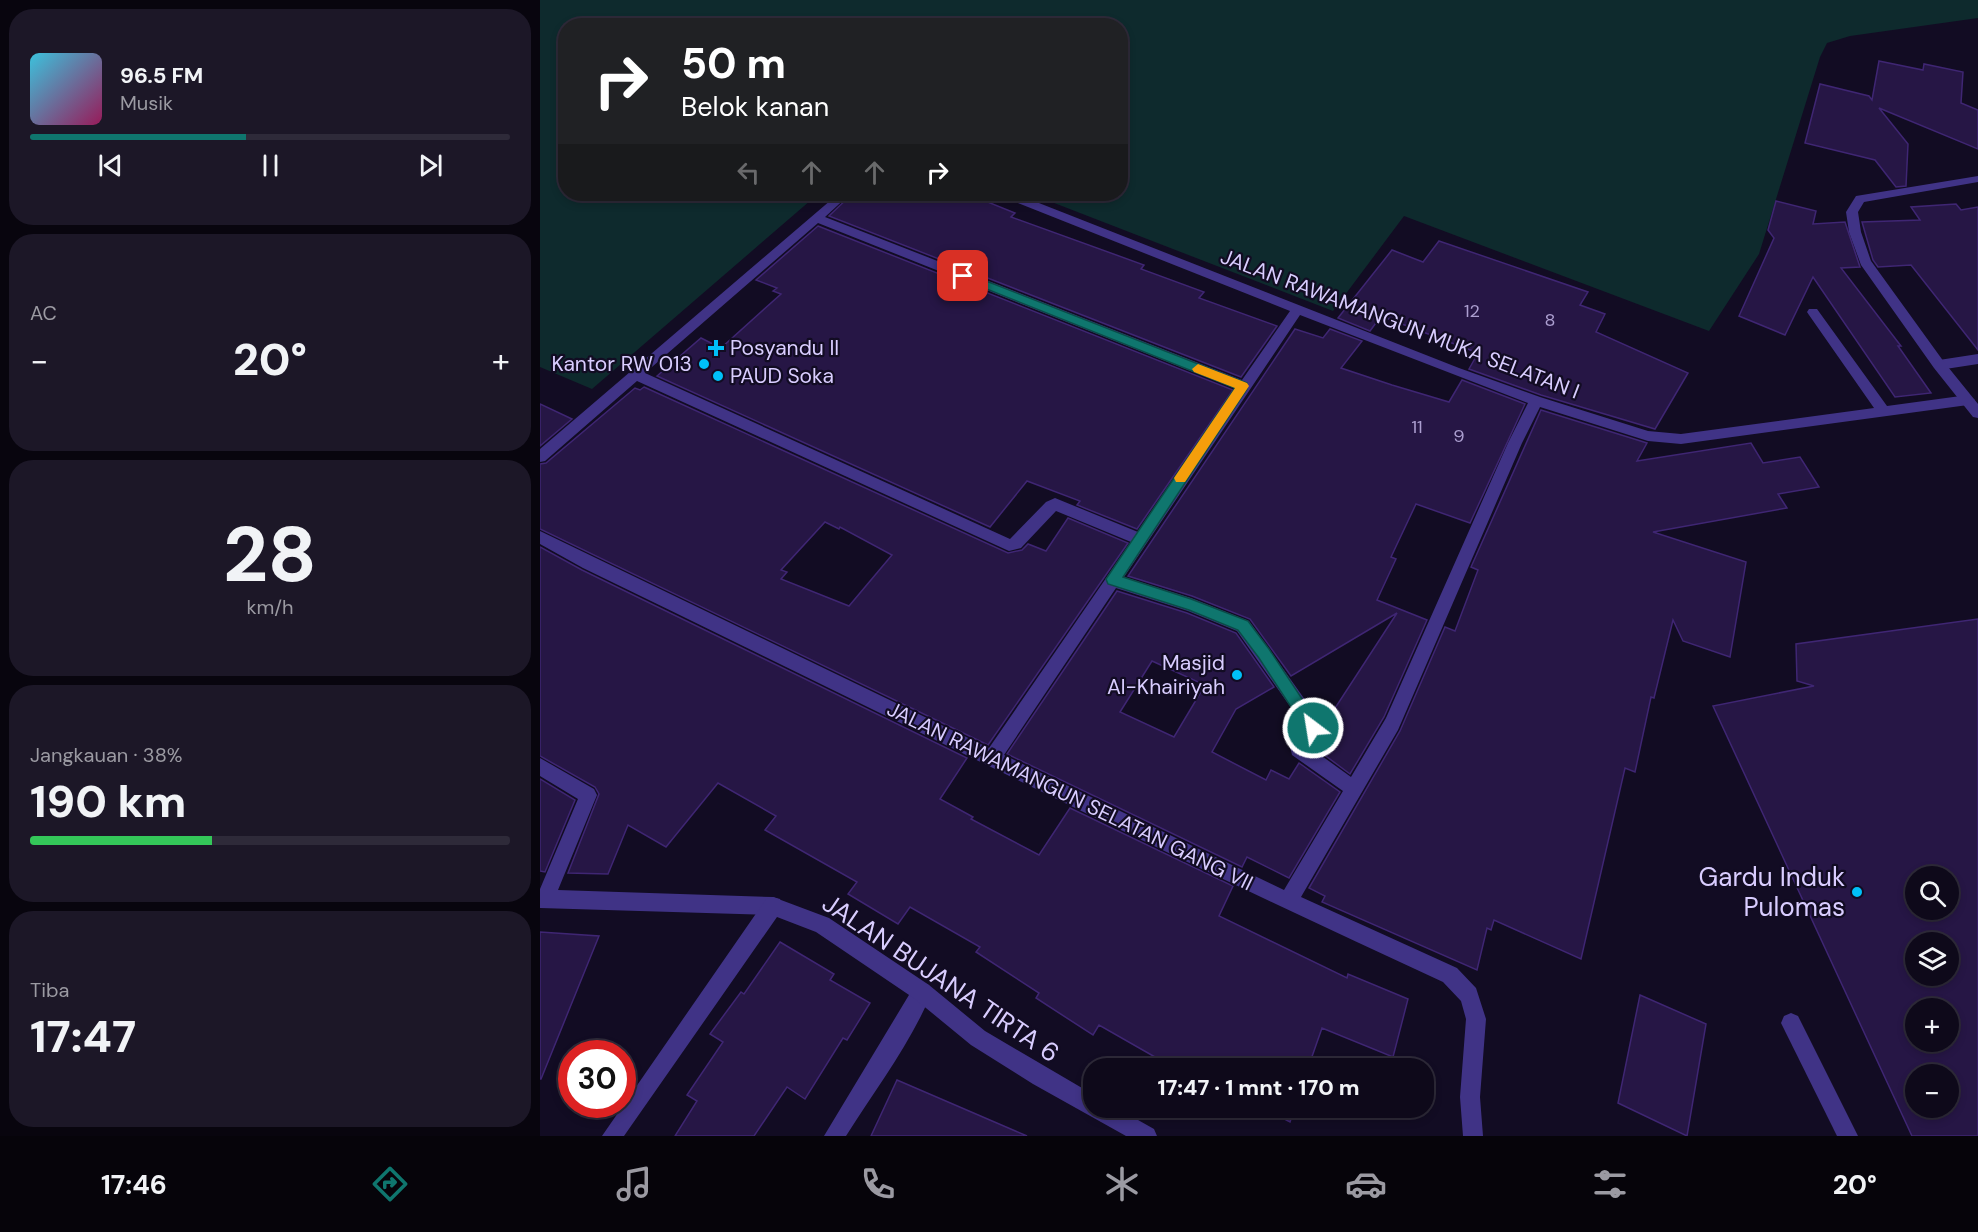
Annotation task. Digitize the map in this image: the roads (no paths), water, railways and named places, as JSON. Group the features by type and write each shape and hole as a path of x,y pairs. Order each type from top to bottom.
{"street":[{"path":"1978,179 1860,199 1852,212 1855,232 1865,262 1939,365 1978,413"},
{"path":"540,457 836,201"},
{"name":"JALAN RAWAMANGUN MUKA SELATAN I","path":"1024,201 1297,310 1536,401 1665,439 1968,400"},
{"path":"817,218 1243,386"},
{"path":"991,759 1243,386 1297,310"},
{"path":"1813,312 1884,412"},
{"path":"1939,365 1978,359"},
{"path":"637,375 1009,545 1016,544 1055,504 1140,538"},
{"path":"1288,902 1392,724 1515,443 1536,401"},
{"name":"JALAN RAWAMANGUN SELATAN GANG VII","path":"540,537 588,563 1288,902 1450,975 1469,995 1476,1019 1470,1097 1473,1136"},
{"path":"1113,579 1191,605 1243,626 1312,724 1313,728 1298,749 1354,789"},
{"path":"540,766 588,795 542,899"},
{"name":"JALAN BUJANA TIRTA 6","path":"542,899 773,906 822,926 922,992 978,1038 1083,1101"},
{"path":"612,1136 773,906"},
{"path":"834,1136 901,1030 922,992"},
{"path":"1791,1023 1848,1136"},
{"name":"JALAN BUJANA TIRTA 6","path":"1114,1118 1147,1136"}],"place":[{"name":"Posyandu II","path":"716,348"},
{"name":"Kantor RW 013","path":"704,364"},
{"name":"PAUD Soka","path":"718,376"},
{"name":"Masjid Al-Khairiyah","path":"1237,675"},
{"name":"Gardu Induk Pulomas","path":"1857,892"}]}
